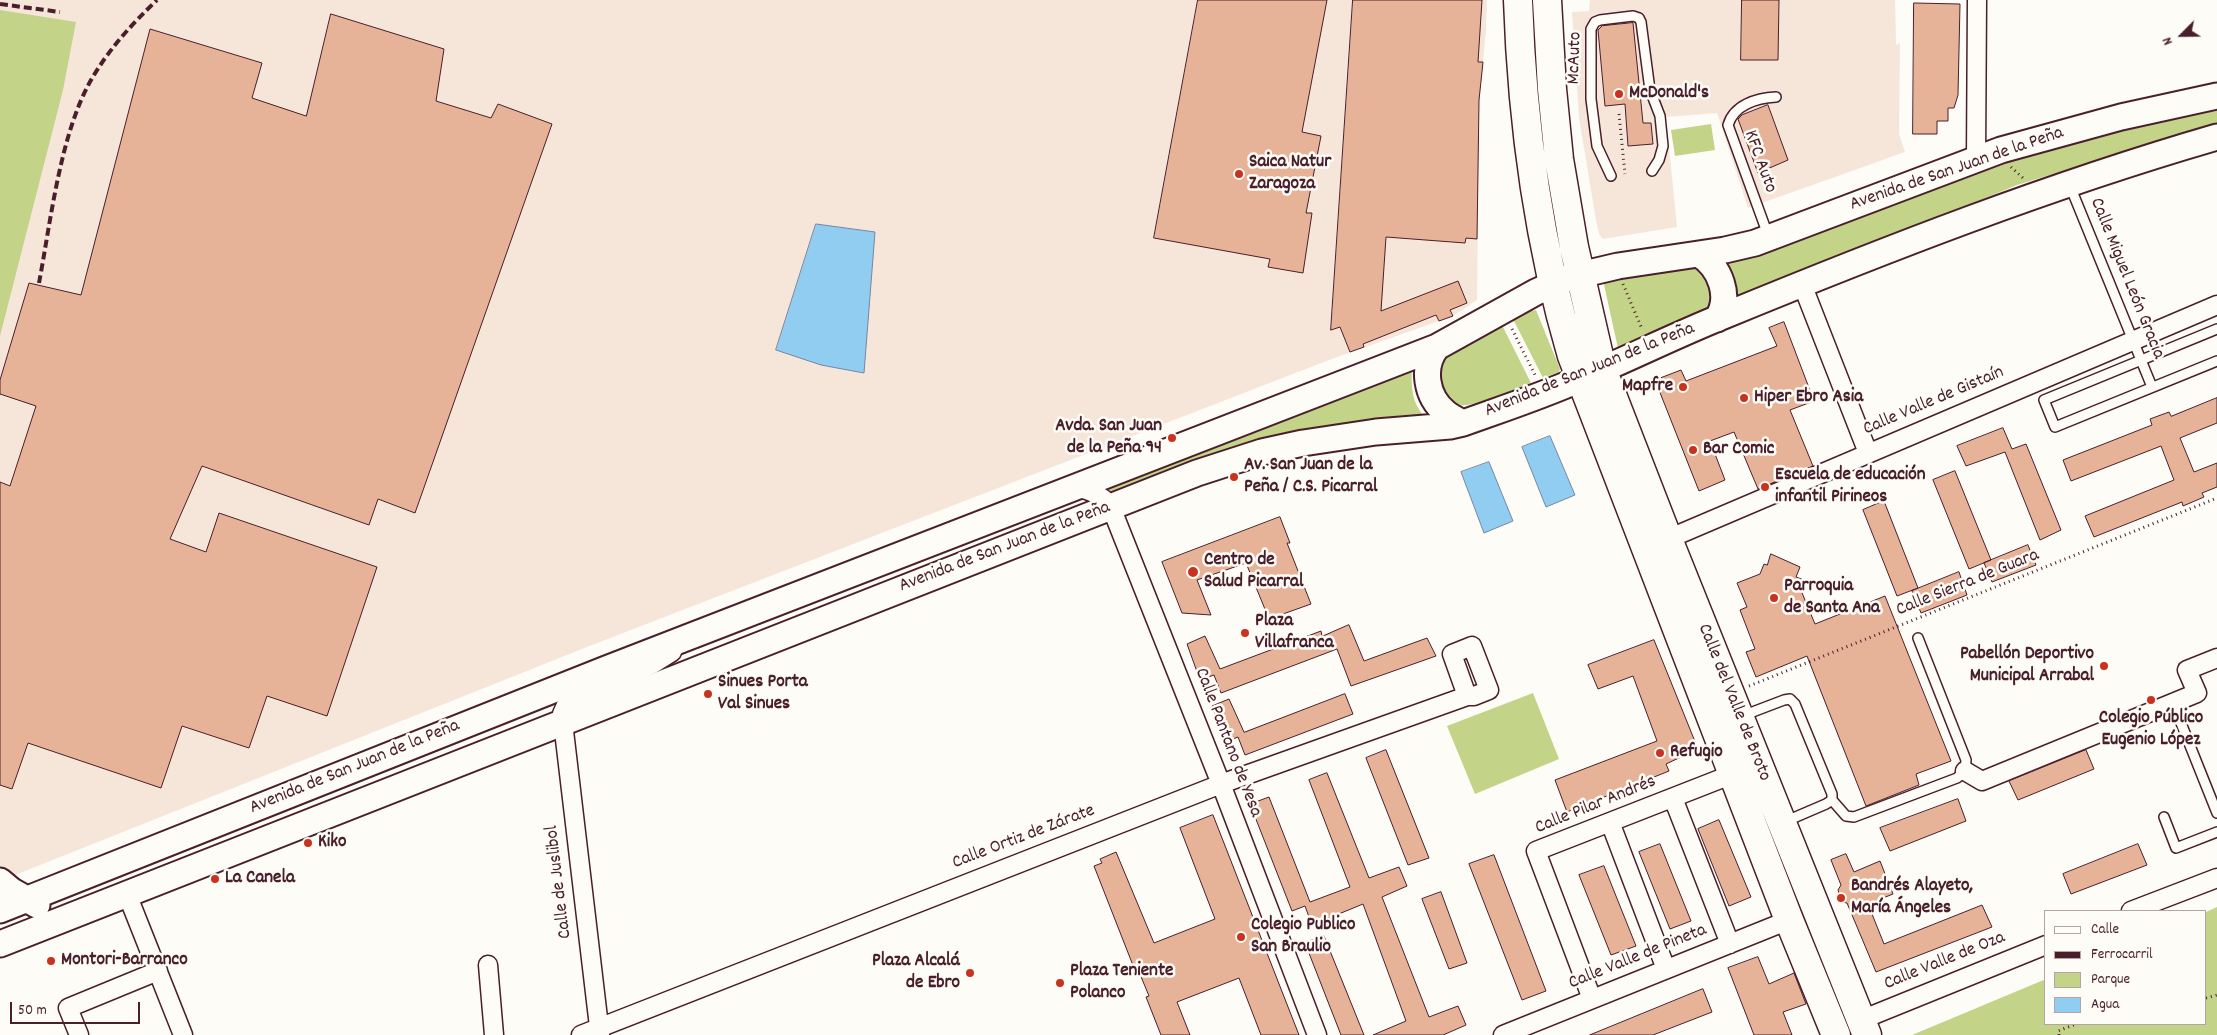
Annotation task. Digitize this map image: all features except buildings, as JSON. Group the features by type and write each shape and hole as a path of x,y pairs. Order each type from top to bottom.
{"main road":[{"path":"1518,0 1522,79 1531,160 1553,284 1566,338 1591,374"},
{"path":"1547,0 1552,89 1559,159 1580,274 1591,374"},
{"name":"Avenida de San Juan de la Peña","path":"0,910 710,628 1437,347 1553,284 1580,274 1618,266 1725,250 1769,238 1976,159 2093,124 2217,96"},
{"name":"Avenida de San Juan de la Peña","path":"0,944 1197,473 1270,450 1329,438 1450,426 1463,423 1591,374 1717,319 1886,250 2126,164 2217,137"},
{"name":"Avenida de San Juan de la Peña","path":"1699,254 1712,264 1723,286 1724,306 1717,319"},
{"name":"Avenida de San Juan de la Peña","path":"1437,347 1431,355 1428,364 1429,387 1437,403 1446,413 1463,423"},
{"name":"Calle del Valle de Broto","path":"1591,374 1668,539 1864,1027"},
{"name":"Calle del Valle de Broto","path":"1591,374 1733,774 1836,1035"},
{"path":"0,881 26,900 67,918"}],"street":[{"path":"1976,159 1977,0"},
{"path":"1802,284 1868,453"},
{"name":"Calle Valle de Gistaín","path":"1668,539 2217,305"},
{"path":"1075,487 1095,493 1105,499 1111,507"},
{"name":"Calle Pantano de Yesa","path":"1111,507 1221,784 1317,1035"},
{"name":"Avenida de San Juan de la Peña","path":"562,724 563,710 573,700 653,664 710,628"},
{"path":"1965,771 1982,781 2197,693 2187,670 2217,658"},
{"name":"Calle Ortiz de Zárate","path":"581,1035 599,1031 1221,784 1467,696"},
{"name":"Calle de Juslibol","path":"562,724 599,1031"},
{"name":"Calle Pilar Andrés","path":"1592,1000 1536,850 1733,774"},
{"path":"1673,798 1730,944"},
{"path":"1610,822 1666,969"},
{"path":"2134,910 2217,878"},
{"path":"127,894 183,1035"},
{"name":"Calle Valle de Pineta","path":"1503,1035 1790,920"},
{"name":"Calle Valle de Oza","path":"1864,1027 2044,946"},
{"path":"488,966 494,1035"},
{"path":"79,1035 68,1008 158,971"}],"lane":[{"name":"McAuto","path":"1611,176 1598,149 1591,99 1591,29 1600,20 1633,16 1639,18 1641,22 1650,90 1660,116 1664,146 1657,165 1652,171"},
{"name":"KFC Auto","path":"1769,238 1728,125 1731,115 1738,108 1764,98 1776,97"},
{"name":"Calle Miguel León Gracia","path":"2069,184 2152,387"},
{"path":"2217,329 2044,400 2055,427 2217,361"},
{"path":"1734,706 1790,699 1795,704 1832,794 1832,800 1846,816 1854,817 1957,778 1965,771 1966,760 1918,638"},
{"path":"2173,703 2217,813"},
{"path":"1781,823 1832,800"},
{"path":"2164,817 2176,848 2217,832"}],"path":[{"path":"1619,114 1625,174"},
{"path":"1618,266 1621,280 1651,347"},
{"path":"1508,322 1537,380"},
{"name":"Calle Sierra de Guara","path":"1734,706 2217,498"},
{"path":"2059,1035 2058,1031 2073,1025"}],"shaded area":[{"path":"0,0 1487,0 1479,100 1477,300 1453,316 1329,360 587,647 0,881"},
{"path":"1590,0 1895,0 1896,45 1900,43 1899,134 1905,152 1748,208 1717,113 1666,117 1677,227 1603,239 1599,234 1596,220 1579,118 1572,12 1589,11"}],"green space":[{"path":"0,10 76,22 63,90 0,336"},
{"path":"2217,105 2217,124 2017,185 1852,253 1732,307 1720,263 1998,163 2197,108"},
{"path":"1711,124 1715,150 1675,156 1671,130"},
{"path":"1692,264 1704,276 1710,287 1711,299 1708,316 1619,353 1603,280"},
{"path":"1536,310 1560,369 1559,372 1543,378 1513,319 1526,312"},
{"path":"1502,325 1531,383 1476,403 1461,405 1453,402 1445,394 1441,383 1440,372 1443,361 1459,347"},
{"path":"1412,369 1413,394 1417,406 1424,416 1114,496 1102,482"},
{"path":"1533,693 1559,759 1475,794 1447,726"},
{"path":"2217,907 2217,1035 1912,1035 2044,980 2044,1025 2207,1025 2207,912"}],"water":[{"path":"816,224 875,232 864,373 821,365 776,350"},
{"path":"1550,436 1575,495 1546,507 1522,447"},
{"path":"1489,462 1513,521 1484,533 1461,472"}],"railway":[{"path":"39,283 58,178 71,126 80,102 91,80 113,48 129,28 157,0"},
{"path":"0,4 60,12"}],"place":[{"name":"McDonald's","path":"1619,94"},
{"name":"Saica Natur Zaragoza","path":"1239,174"},
{"name":"Mapfre","path":"1683,387"},
{"name":"Hiper Ebro Asia","path":"1744,398"},
{"name":"Avda. San Juan de la Peña 94","path":"1172,438"},
{"name":"Bar Comic","path":"1693,450"},
{"name":"Av. San Juan de la Peña / C.S. Picarral","path":"1234,477"},
{"name":"Escuela de educación infantil Pirineos","path":"1765,487"},
{"name":"Centro de Salud Picarral","path":"1193,572"},
{"name":"Parroquia de Santa Ana","path":"1774,598"},
{"name":"Plaza Villafranca","path":"1245,633"},
{"name":"Pabellón Deportivo Municipal Arrabal","path":"2104,666"},
{"name":"Sinues Porta Val Sinues","path":"708,694"},
{"name":"Colegio Público Eugenio López","path":"2151,700"},
{"name":"Refugio","path":"1660,753"},
{"name":"Kiko","path":"308,843"},
{"name":"La Canela","path":"215,879"},
{"name":"Bandrés Alayeto, María Ángeles","path":"1841,898"},
{"name":"Colegio Publico San Braulio","path":"1241,937"},
{"name":"Montori-Barranco","path":"51,961"},
{"name":"Plaza Alcalá de Ebro","path":"970,973"},
{"name":"Plaza Teniente Polanco","path":"1060,983"}]}
